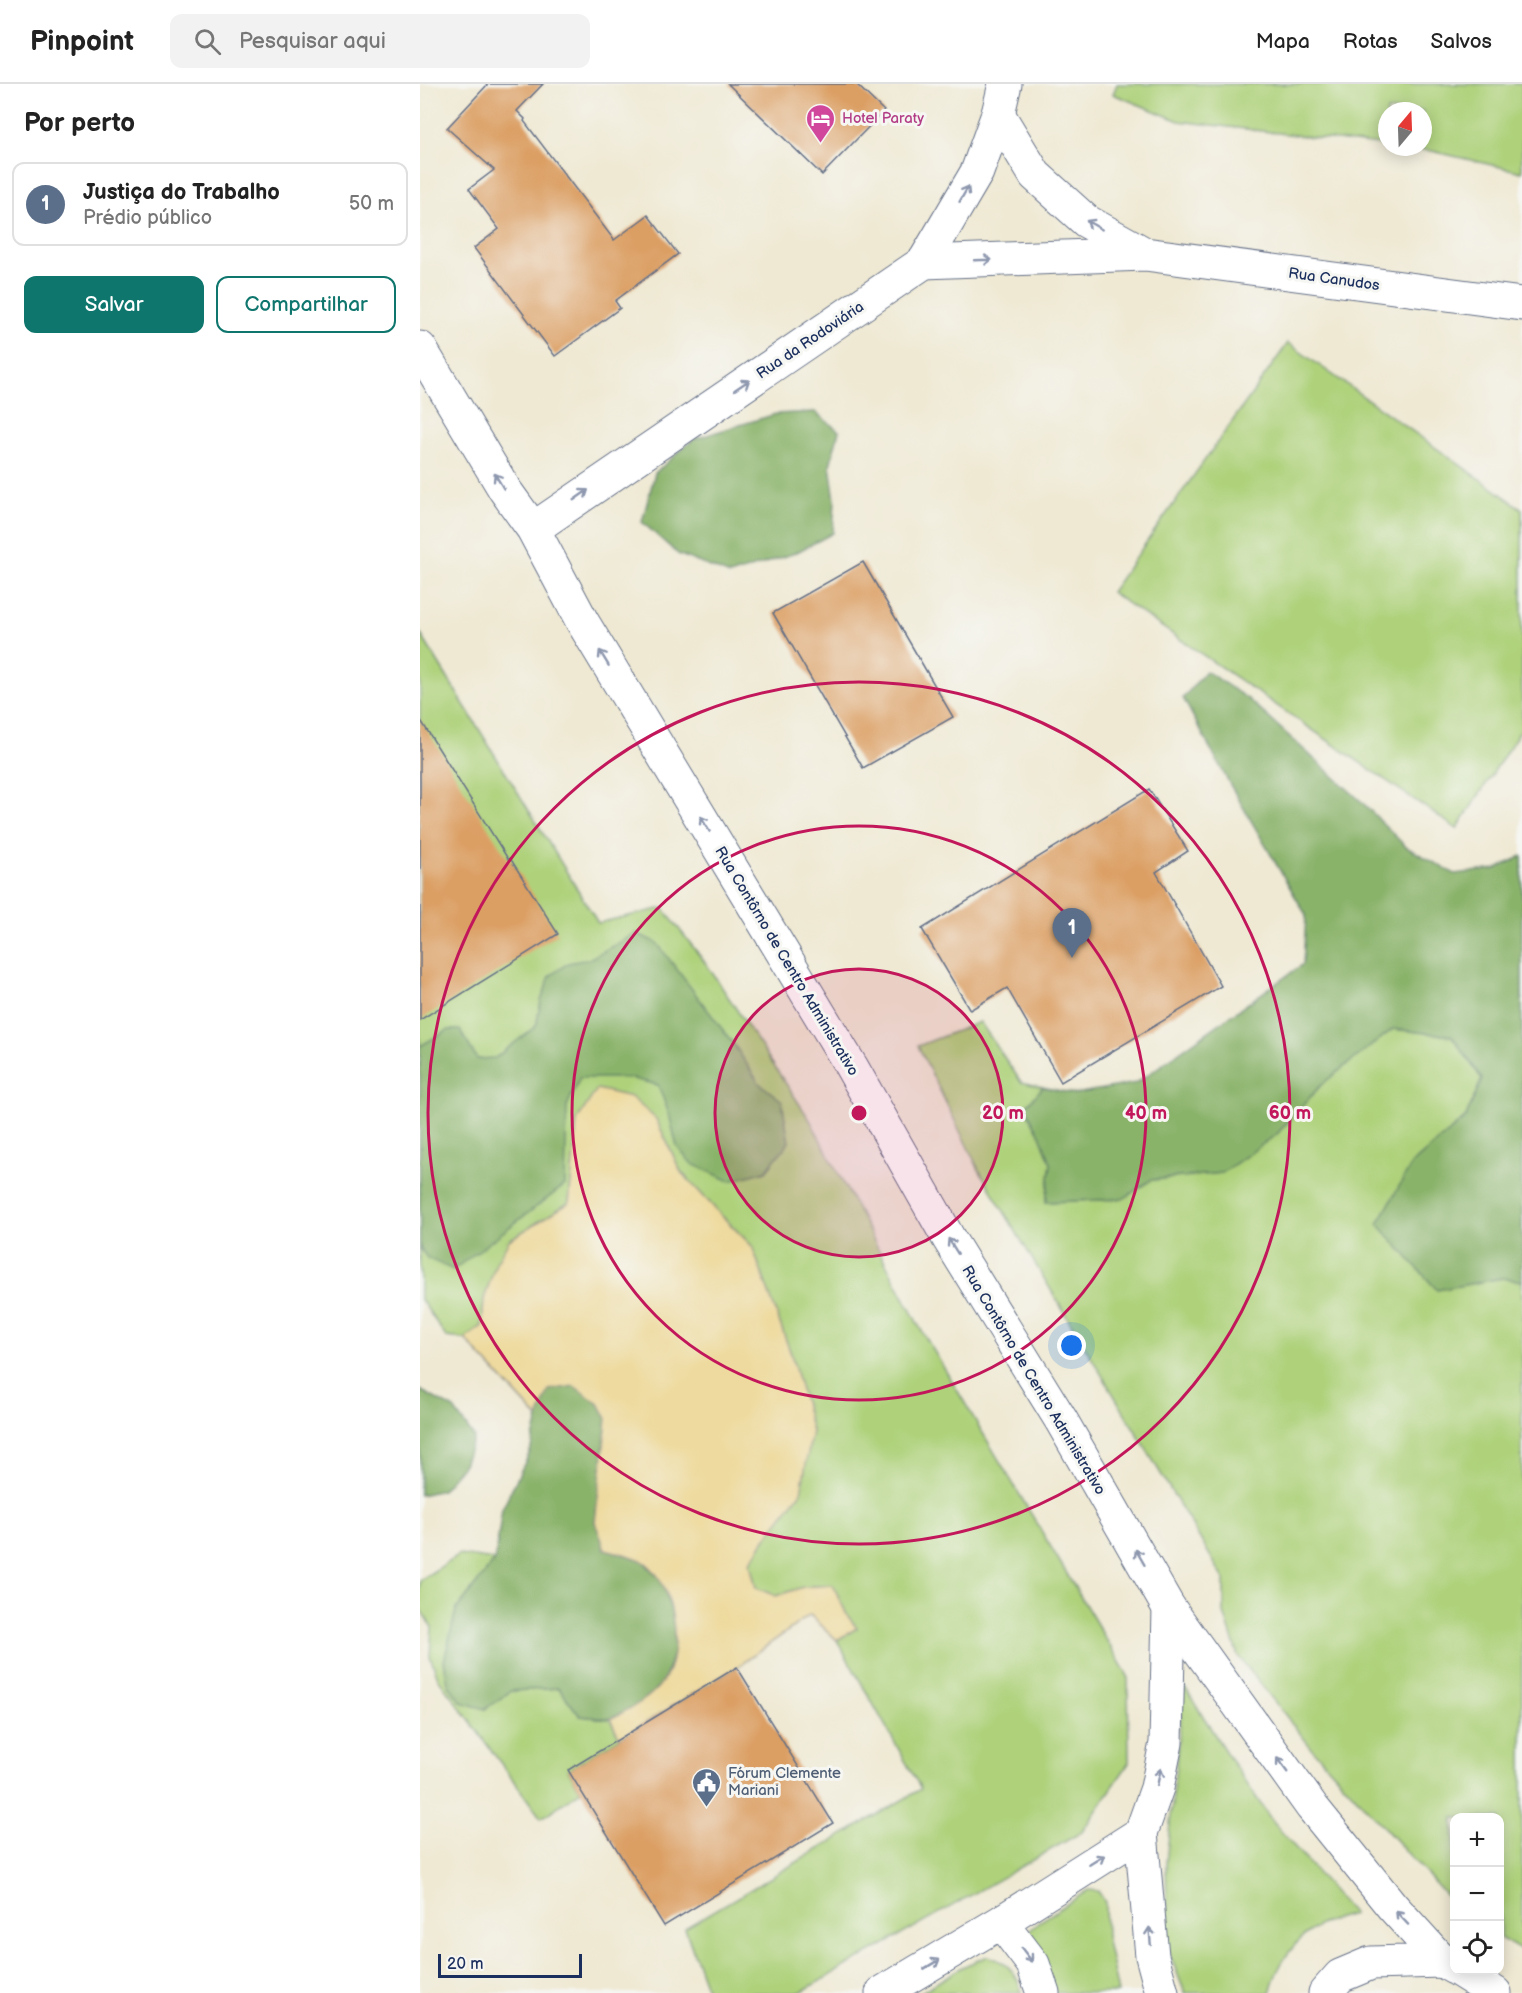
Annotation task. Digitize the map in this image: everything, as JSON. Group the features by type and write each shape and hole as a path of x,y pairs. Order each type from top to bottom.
{"main road":[{"name":"Rua Canudos","path":"1002,99 1035,175 1086,221 1145,254"},
{"name":"Rua da Rodoviária","path":"533,529 924,262 977,172 1002,99"},
{"name":"Rua Canudos","path":"924,262 1145,254 1522,304"},
{"name":"Rua Contôrno de Centro Administrativo","path":"420,348 505,490 533,529 582,621 851,1066 949,1239 1061,1420 1169,1608 1312,1807 1392,1906 1450,1964"},
{"path":"1162,1993 1152,1956 1141,1833 1156,1788 1166,1743 1169,1608"},
{"path":"882,1993 1001,1922 1141,1833"},
{"path":"1001,1922 1033,1964 1043,1993"},
{"path":"1325,1993 1340,1976 1371,1963 1450,1966"},
{"name":"Rua Contôrno de Centro Administrativo","path":"1466,1975 1495,1993"}],"green space":[{"path":"1117,84 1522,84 1522,172 1432,151 1432,102 1378,102 1378,145 1179,121 1113,94"},
{"path":"1288,343 1522,509 1522,728 1457,829 1111,592"},
{"path":"815,412 839,431 830,465 835,500 833,533 795,553 730,575 678,554 642,522 655,473 694,439 776,414"},
{"path":"420,633 598,923 663,908 707,965 810,1120 920,1328 1128,1676 1129,1763 1082,1832 799,1993 708,1993 685,1928 921,1789 837,1640 857,1628 847,1615 833,1585 803,1587 776,1596 756,1588 750,1563 768,1535 812,1431 791,1354 752,1246 681,1172 656,1119 577,1120 569,1203 509,1240 484,1299 482,1326 465,1339 446,1337 420,1298"},
{"path":"1206,671 1248,699 1363,803 1406,847 1455,874 1496,869 1522,856 1522,1281 1502,1278 1437,1290 1378,1224 1411,1165 1466,1117 1482,1079 1452,1036 1393,1029 1322,1084 1277,1134 1222,1173 1151,1180 1123,1199 1046,1202 1051,1163 1040,1135 1025,1107 1043,1087 1075,1094 1136,1083 1303,964 1306,915 1229,783 1183,698"},
{"path":"636,933 657,943 735,1046 759,1083 782,1101 789,1142 766,1171 730,1181 692,1164 677,1147 669,1114 658,1085 629,1078 580,1078 567,1106 565,1185 453,1270 427,1258 420,1248 420,1046 448,1030 460,1030 477,1059 495,1058 536,1026 541,1001 550,976 568,963 589,959"},
{"path":"980,1022 1021,1082 1043,1087 1025,1108 1040,1135 1051,1163 1046,1202 1122,1199 1151,1180 1222,1173 1277,1134 1322,1084 1393,1029 1452,1036 1482,1079 1466,1117 1411,1165 1437,1290 1502,1278 1522,1281 1522,1951 1504,1940 1504,1813 1450,1813 1450,1900 1314,1751 1238,1656 1224,1613 1224,1579 979,1170 918,1046"},
{"path":"575,1386 600,1405 607,1419 595,1522 605,1549 642,1560 662,1581 674,1620 674,1651 664,1681 640,1704 610,1719 580,1716 559,1688 511,1691 485,1709 461,1702 448,1684 444,1661 456,1610 495,1560 502,1509 530,1452 548,1390"},
{"path":"420,1390 454,1409 474,1437 464,1464 442,1490 420,1495"},
{"path":"459,1555 495,1560 456,1610 485,1709 511,1691 559,1688 580,1716 610,1719 620,1738 568,1770 581,1791 541,1818 438,1678 430,1656 432,1627 420,1609 420,1580"},
{"path":"1184,1686 1273,1822 1353,1914 1326,1922 1304,1936 1282,1962 1270,1993 1185,1993 1168,1950 1166,1863"},
{"path":"1088,1890 1098,1891 1105,1902 1106,1936 1118,1993 1054,1993 1025,1935 1039,1922"},
{"path":"988,1956 1011,1969 1022,1993 920,1993 962,1967"}],"sand":[{"path":"597,1089 631,1097 656,1119 681,1172 752,1246 791,1354 812,1431 801,1492 750,1563 756,1588 776,1596 803,1587 833,1585 847,1615 857,1628 837,1640 810,1615 737,1667 620,1738 610,1719 645,1699 662,1682 669,1669 674,1635 668,1599 652,1569 641,1560 605,1549 595,1522 607,1419 600,1405 574,1386 549,1390 538,1418 465,1339 482,1326 484,1299 496,1263 509,1240 569,1203 577,1120"}],"building":[{"path":"488,84 543,84 517,111 614,240 648,215 678,254 615,301 620,308 555,356 474,248 499,229 469,189 494,170 447,128"},
{"name":"Hotel Paraty","path":"728,84 856,84 884,111 822,175"},
{"path":"863,562 953,717 863,768 773,613"},
{"path":"420,719 558,934 420,1020"},
{"path":"1149,789 1188,851 1156,872 1221,986 1061,1082 1007,988 970,1010 922,929"},
{"name":"Fórum Clemente Mariani","path":"737,1667 833,1823 664,1926 568,1770"}],"place":[{"name":"Hotel Paraty","path":"821,144"},
{"name":"Justiça do Trabalho","path":"1072,958"},
{"name":"Fórum Clemente Mariani","path":"707,1808"}]}
